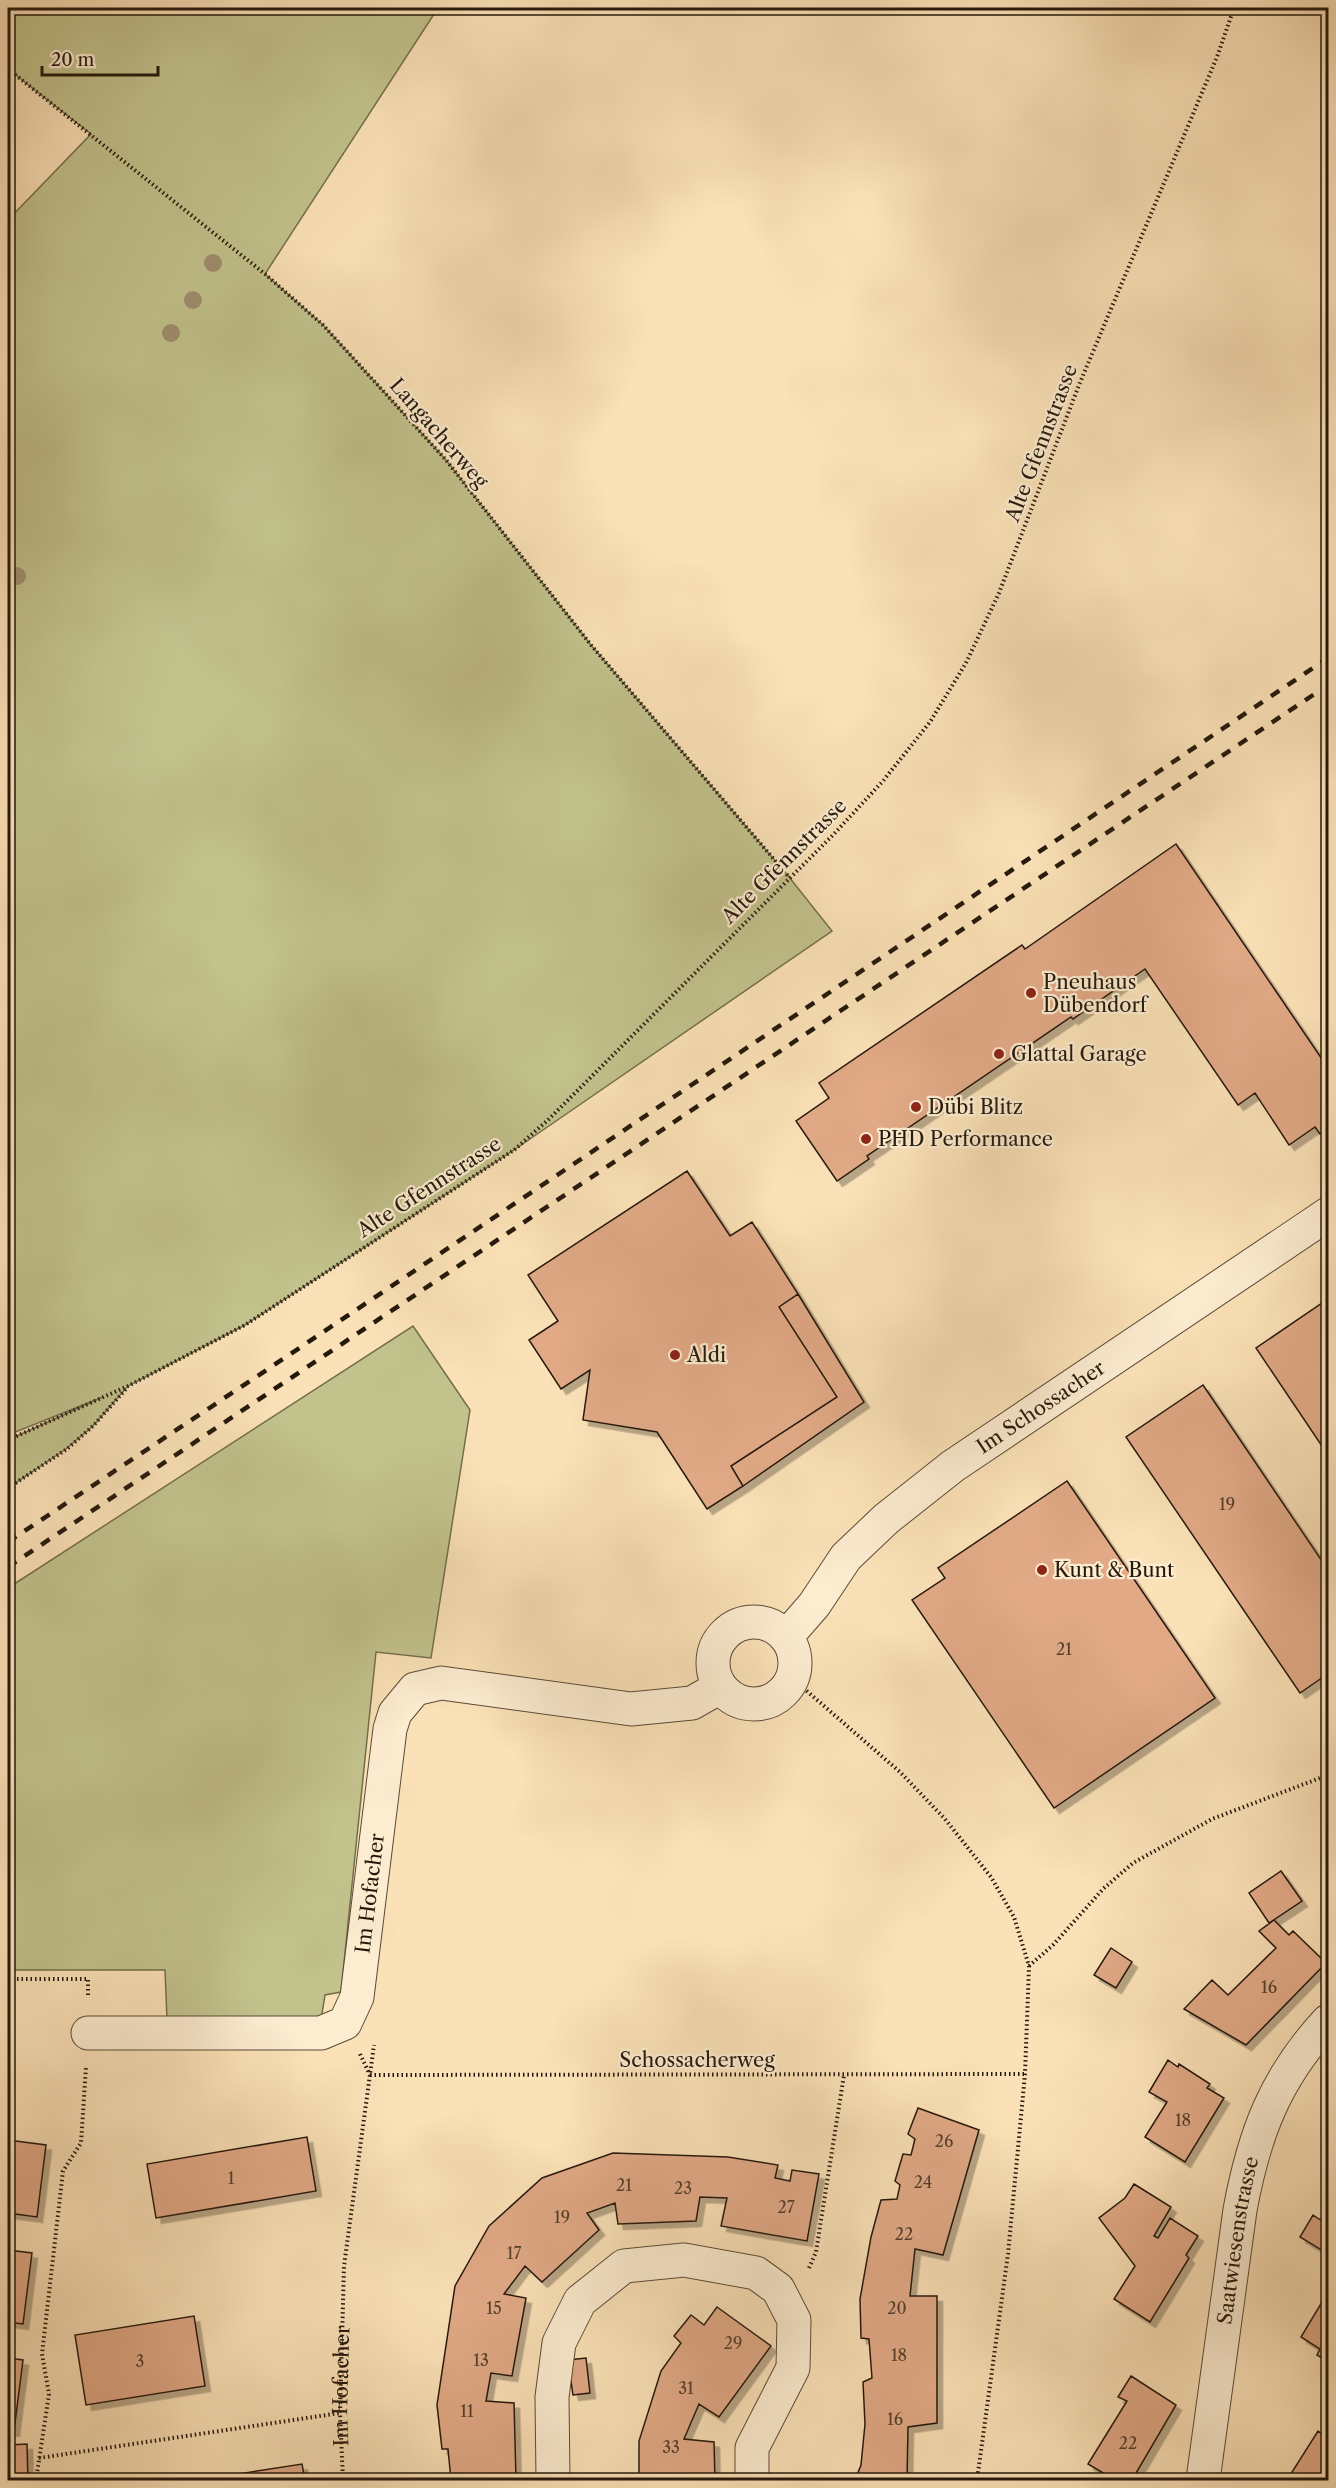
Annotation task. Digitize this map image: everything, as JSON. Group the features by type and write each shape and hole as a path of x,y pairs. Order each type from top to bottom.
{"street":[{"name":"Im Schossacher","path":"786,1636 814,1605 846,1557 886,1519 953,1466 1329,1214"},
{"path":"742,1623 766,1623 786,1636 795,1656 793,1679 782,1694 767,1703 749,1704 733,1699 720,1687 712,1661 721,1637 742,1623"},
{"name":"Im Hofacher","path":"88,2032 321,2033 345,2024 357,1997 390,1729 395,1713 415,1689 441,1683 631,1709 692,1703 720,1687"},
{"name":"Saatwiesenstrasse","path":"1203,2481 1240,2210 1257,2138 1271,2101 1289,2069 1308,2043 1329,2021"},
{"path":"553,2481 552,2397 559,2343 580,2301 624,2266 684,2260 756,2273 778,2289 794,2320 793,2368 752,2448 752,2481"}],"path":[{"name":"Alte Gfennstrasse","path":"8,1440 128,1386 245,1325 514,1150 548,1120 833,835 883,781 930,722 966,663 999,593 1079,385 1216,57 1234,8"},
{"name":"Langacherweg","path":"8,69 265,274 323,325 446,460 591,645 789,877"},
{"path":"8,1488 66,1449 93,1426 128,1386"},
{"path":"793,1679 900,1772 945,1819 991,1877 1014,1917 1029,1966 1025,2074 1008,2254 977,2481"},
{"path":"1029,1966 1053,1945 1103,1889 1133,1863 1212,1819 1329,1775"},
{"path":"8,1979 88,1979 88,2032 81,2143 63,2171 42,2354 49,2394 36,2481"},
{"name":"Im Hofacher","path":"343,2481 340,2413 344,2266 375,2040"},
{"path":"782,2295 803,2283 816,2252 844,2074"},
{"name":"Schossacherweg","path":"370,2075 1025,2074"},
{"path":"39,2458 340,2413"}],"green space":[{"path":"8,8 438,8 265,274 323,325 446,460 591,645 789,877 832,931 514,1150 245,1325 128,1386 93,1426 66,1449 8,1488 8,1440 103,1397 8,1435 8,220 91,134 8,69"},
{"path":"413,1326 470,1410 431,1658 376,1652 341,1992 325,1995 321,2020 167,2019 165,1970 8,1970 8,1588"}],"building":[{"name":"Pneuhaus Dübendorf","path":"1176,844 1328,1068 1328,1128 1320,1134 1315,1127 1289,1145 1255,1093 1238,1105 1145,969 867,1156 869,1159 837,1181 796,1121 829,1098 819,1083 1022,945 1025,949"},
{"name":"Aldi","path":"687,1171 730,1236 752,1222 798,1294 779,1307 837,1397 731,1466 743,1486 707,1509 657,1432 583,1420 590,1370 561,1389 529,1340 558,1321 528,1275"},
{"path":"798,1294 864,1402 743,1486 731,1466 837,1397 779,1307"},
{"path":"1328,1299 1328,1455 1256,1348"},
{"path":"1203,1385 1328,1570 1328,1679 1326,1675 1300,1693 1126,1437"},
{"path":"1067,1481 1215,1698 1054,1808 912,1600 945,1578 938,1568"},
{"path":"1281,1871 1302,1901 1269,1923 1249,1893"},
{"path":"1274,1920 1289,1935 1293,1931 1326,1963 1246,2045 1184,2009 1212,1980 1228,1995 1276,1948 1259,1931"},
{"path":"1111,1948 1132,1962 1116,1988 1094,1975"},
{"path":"1168,2060 1178,2067 1179,2064 1210,2084 1207,2088 1224,2098 1185,2162 1145,2137 1167,2102 1149,2092"},
{"path":"918,2108 979,2130 943,2255 915,2249 910,2296 937,2296 937,2423 908,2427 907,2480 855,2480 861,2465 865,2424 863,2382 872,2378 869,2339 861,2338 860,2299 871,2237 881,2200 897,2199 900,2185 895,2181 903,2154 911,2155 915,2139 908,2134"},
{"path":"307,2137 316,2191 156,2218 147,2164"},
{"path":"8,2140 46,2145 37,2217 8,2213"},
{"path":"613,2153 728,2157 778,2165 775,2178 790,2181 792,2170 819,2174 807,2241 721,2226 727,2198 700,2197 696,2221 618,2224 615,2203 587,2213 599,2230 542,2282 525,2266 504,2294 526,2298 512,2376 491,2373 486,2401 514,2403 516,2480 451,2480 448,2449 442,2449 437,2405 455,2286 489,2226 542,2178"},
{"path":"1134,2184 1171,2207 1154,2236 1158,2238 1170,2218 1198,2236 1186,2255 1189,2258 1150,2322 1114,2299 1135,2266 1099,2218 1125,2198"},
{"path":"1313,2215 1328,2225 1328,2254 1300,2237"},
{"path":"8,2250 32,2253 23,2324 8,2322"},
{"path":"1328,2292 1328,2362 1317,2355 1320,2349 1301,2337"},
{"path":"717,2307 771,2346 719,2417 699,2404 684,2439 714,2442 715,2480 639,2480 639,2441 661,2371 681,2343 674,2336 691,2315 704,2325"},
{"path":"194,2316 205,2386 86,2405 75,2335"},
{"path":"8,2358 23,2360 14,2431 8,2430"},
{"path":"586,2358 590,2393 573,2395 568,2360"},
{"path":"1131,2376 1176,2405 1132,2480 1115,2480 1088,2464 1127,2401 1118,2397"},
{"path":"1318,2431 1328,2438 1328,2480 1287,2480"},
{"path":"27,2444 28,2480 8,2480 8,2445"},
{"path":"302,2464 305,2480 199,2480"}],"railway":[{"path":"8,1542 1328,658"},
{"path":"8,1567 1328,685"}],"place":[{"name":"Pneuhaus Dübendorf","path":"1031,993"},
{"name":"Glattal Garage","path":"999,1054"},
{"name":"Dübi Blitz","path":"916,1107"},
{"name":"PHD Performance","path":"866,1139"},
{"name":"Aldi","path":"675,1355"},
{"name":"Kunt & Bunt","path":"1042,1570"}]}
